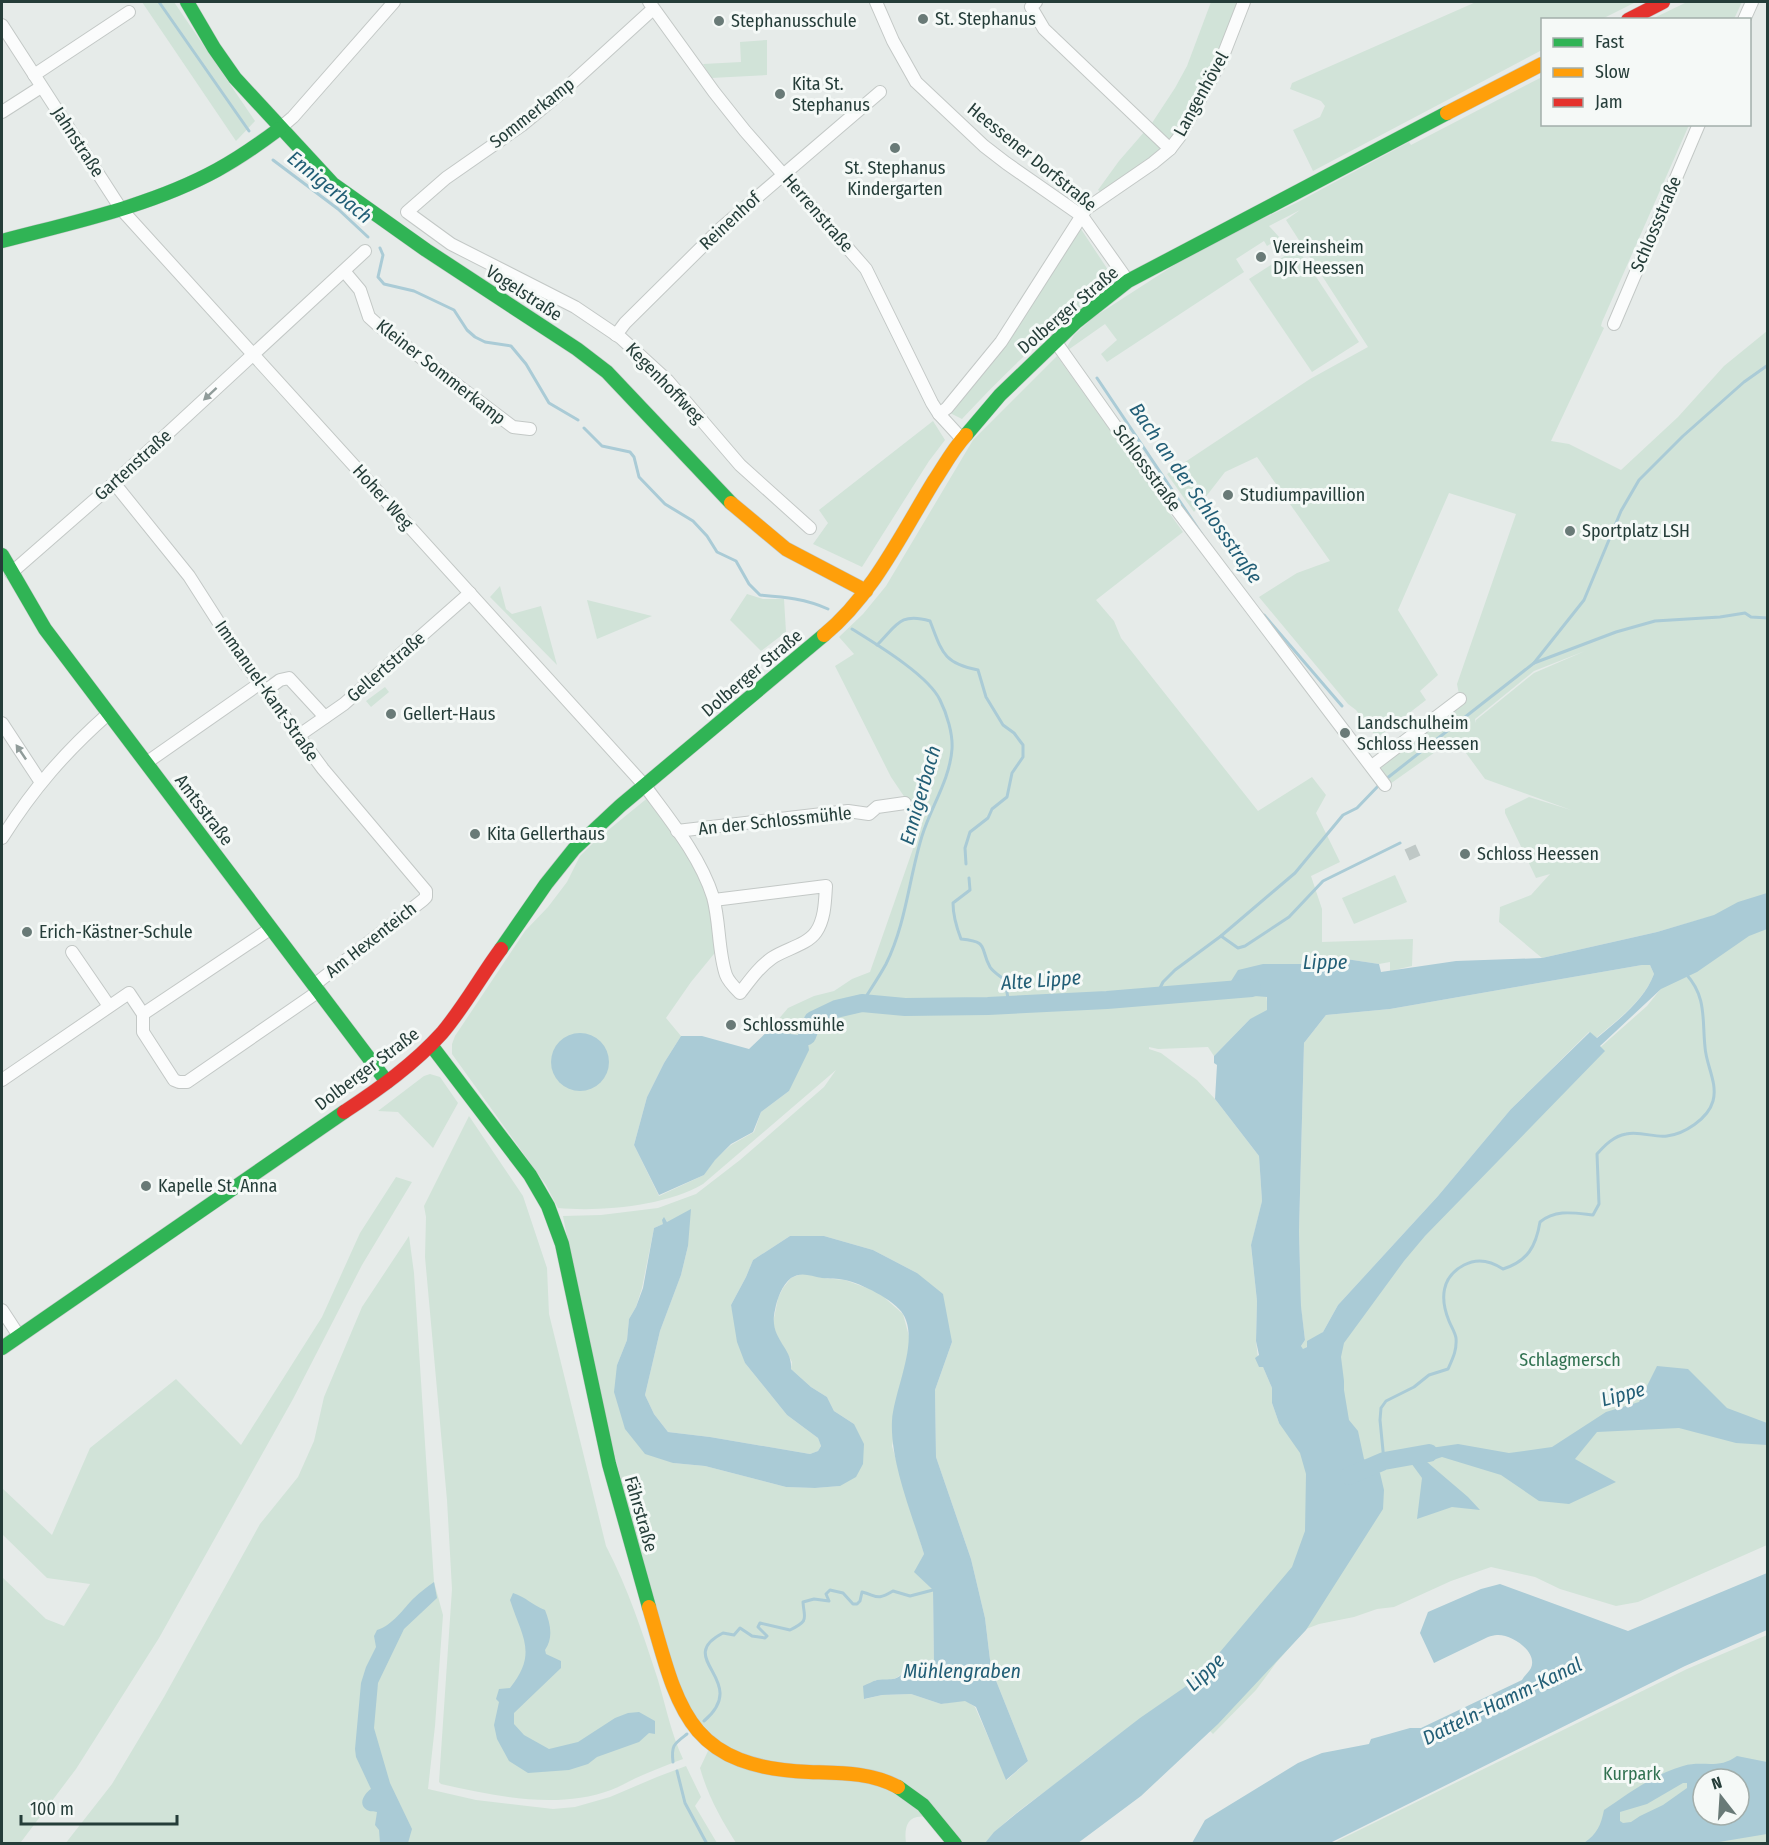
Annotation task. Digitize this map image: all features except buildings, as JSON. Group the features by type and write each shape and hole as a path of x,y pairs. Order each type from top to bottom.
{"main road":[{"name":"Vogelstraße","path":"187,2 235,78 279,129 333,184 417,244 577,349 608,372 755,526 786,549 866,591"},
{"path":"1632,18 1663,2"},
{"name":"Dolberger Straße","path":"2,1348 195,1217 387,1082 430,1045 472,991 566,858 583,840 838,624 866,591 962,439 1000,395 1055,341 1128,281 1541,65"},
{"path":"2,241 148,201 206,175 257,148 279,129"},
{"name":"Amtsstraße","path":"2,555 45,629 387,1082"},
{"name":"Fährstraße","path":"430,1045 442,1057 515,1154 530,1175 551,1213 562,1244 609,1464 668,1674 681,1708 692,1724 712,1744 743,1763 774,1770 866,1775 893,1784 929,1809 955,1844"}],"street":[{"path":"279,129 293,117 394,2"},
{"name":"Heessener Dorfstraße","path":"876,2 893,41 916,82 991,151 1082,216 1128,281"},
{"name":"Langenhövel","path":"939,414 947,408 1001,342 1086,209 1153,163 1170,149 1180,136 1213,78 1244,2"},
{"path":"1745,18 1752,2"},
{"path":"1032,3 1044,29 1170,149"},
{"name":"Herrenstraße","path":"651,5 745,131 866,269 939,414 962,439"},
{"name":"Sommerkamp","path":"406,212 446,178 543,108 651,5"},
{"path":"34,75 129,12"},
{"name":"Jahnstraße","path":"2,25 121,209"},
{"path":"2,112 41,87"},
{"name":"Reinenhof","path":"616,335 625,323 712,237 880,92"},
{"name":"Schlossstraße","path":"1614,324 1698,126"},
{"name":"Hoher Weg","path":"121,209 645,786"},
{"name":"Kegenhoffweg","path":"406,212 451,244 575,307 616,335 668,381 740,465 810,528"},
{"path":"253,354 365,251"},
{"name":"Kleiner Sommerkamp","path":"344,271 360,291 369,317 379,326 513,428 530,429"},
{"name":"Schlossstraße","path":"1055,341 1145,468 1379,775 1461,699"},
{"name":"Gartenstraße","path":"11,573 114,483 253,354"},
{"name":"Immanuel-Kant-Straße","path":"114,483 185,571 262,687 323,769 427,893"},
{"name":"Gellertstraße","path":"298,736 389,666 470,592"},
{"path":"146,763 262,687 279,680 289,678 325,717"},
{"path":"2,838 40,781 76,742 108,714"},
{"path":"2,723 40,781"},
{"name":"An der Schlossmühle","path":"645,786 707,879 719,923 726,976 740,993 753,976 771,959 814,934 820,925 826,886 714,900"},
{"name":"An der Schlossmühle","path":"677,831 848,811 869,814 877,807 905,803"},
{"name":"Am Hexenteich","path":"143,1014 143,1032 174,1080 187,1082 316,988 408,913 423,900 427,893"},
{"path":"2,1080 129,993 143,1014 270,928"},
{"path":"72,952 109,1006"},
{"path":"2,1310 19,1336"}],"green space":[{"path":"142,2 174,2 255,121 236,141"},
{"path":"1211,2 1238,2 1210,73 1192,107 1163,146 1101,192 1098,190 1119,161 1152,123 1175,88 1187,66"},
{"path":"1476,2 1636,2 1604,18 1541,18 1541,51 1313,171 1293,130 1320,117 1325,106 1321,101 1290,89 1292,83"},
{"path":"1687,2 1742,2 1734,18 1654,18"},
{"path":"767,40 767,75 711,78 703,64 741,62 740,42"},
{"name":"Schlagmersch","path":"1541,78 1541,126 1689,126 1602,322 1601,326 1604,328 1551,441 1569,444 1621,470 1678,417 1724,366 1767,331 1767,1545 1638,1602 1616,1606 1560,1589 1535,1577 1491,1567 1451,1581 1394,1607 1377,1609 1354,1617 1319,1624 1306,1629 1256,1690 1213,1734 1175,1696 1114,1738 1027,1805 985,1843 961,1843 912,1788 783,1767 725,1748 684,1705 656,1617 590,1358 563,1216 601,1215 658,1208 696,1194 740,1160 824,1087 836,1070 703,1184 688,1192 632,1206 593,1209 558,1208 546,1185 452,1054 452,1044 455,1036 525,931 548,907 567,882 580,856 650,796 707,886 718,949 666,1018 681,1036 647,1097 634,1145 659,1196 704,1175 715,1159 731,1145 754,1132 761,1112 789,1091 807,1036 782,1033 771,1028 788,1008 814,996 834,991 852,979 870,972 922,823 891,777 835,666 854,654 839,637 863,614 886,586 973,440 1057,356 1183,532 1096,600 1114,621 1121,638 1258,811 1312,777 1326,795 1316,813 1340,862 1311,876 1322,909 1322,942 1413,939 1412,966 1390,971 1390,962 1379,964 1326,956 1302,964 1263,964 1268,1011 1250,1019 1214,1056 1208,1047 1158,1049 1149,1047 1161,1053 1197,1080 1215,1099 1259,1156 1262,1201 1251,1246 1257,1301 1256,1341 1259,1367 1263,1367 1272,1388 1272,1403 1279,1423 1402,1252 1578,1067 1647,1006 1684,960 1705,918 1657,932 1542,958 1499,922 1500,907 1531,895 1550,874 1536,878 1505,809 1529,797 1571,810 1485,779 1455,738 1390,784 1378,770 1461,705 1457,684 1516,514 1449,493 1398,610 1438,675 1420,691 1426,700 1377,738 1356,710 1348,704 1259,597 1297,573 1330,561 1257,457 1225,472 1194,512 1167,474 1310,379 1368,347 1286,220 1300,210 1269,226 1280,238 1267,246 1264,241 1236,259 1244,272 1107,362 1101,354 1117,340 1105,324 1068,350 1067,347 1074,335 1094,317 1176,264 1409,142 1411,145","holes":["1585,651 1534,673 1476,720 1476,723 1475,719 1534,671","664,1218 688,1246 681,1275 660,1331 645,1395 654,1414 668,1432 810,1454 818,1451 821,1446 818,1438 787,1415 745,1363 731,1305 753,1260 790,1236 824,1236 873,1250 917,1273 952,1342 935,1390 936,1457 971,1559 985,1618 991,1668 1028,1761 1007,1780 975,1707 965,1700 941,1704 911,1694 882,1695 865,1699 875,1680 894,1679 908,1667 924,1670 934,1667 933,1590 915,1572 924,1554 892,1446 910,1340 903,1314 878,1292 845,1280 803,1273 791,1278 778,1298 773,1323 776,1334 792,1362 791,1369 811,1387 827,1397 834,1411 854,1424 840,1486 786,1487 705,1466 673,1463 617,1365 627,1340 629,1319 636,1307 642,1288 654,1228 663,1224"]},
{"path":"1079,226 1114,279 1035,346 962,419 948,412"},
{"path":"1297,248 1359,342 1312,372 1249,279"},
{"path":"933,421 945,440 929,461 862,567 813,544 828,523 819,510"},
{"path":"500,586 506,609 512,614 541,606 557,665 490,597"},
{"path":"747,594 763,599 784,599 786,632 761,651 730,620"},
{"path":"587,600 652,616 597,639"},
{"path":"385,687 389,692 371,707 366,701"},
{"path":"1395,875 1407,902 1354,924 1342,898"},
{"path":"1650,965 1654,974 1637,1001 1596,1038 1589,1032 1511,1109 1438,1196 1338,1305 1323,1332 1303,1350 1301,1346 1305,1340 1301,1307 1299,1231 1304,1043 1326,1015 1390,1009"},
{"path":"430,1074 440,1077 458,1103 433,1148 398,1112 378,1111 424,1076"},
{"path":"469,1116 523,1196 547,1268 549,1314 606,1546 635,1612 683,1759 611,1790 590,1796 569,1799 526,1799 483,1793 439,1782 452,1589 447,1500 425,1257 424,1206"},
{"path":"396,1177 412,1182 362,1265 293,1399 159,1638 76,1769 21,1842 2,1843 2,1577 46,1619 64,1626 90,1584 47,1578 2,1534 2,1488 52,1535 90,1448 176,1379 241,1445 322,1317 360,1233"},
{"path":"409,1236 414,1273 434,1582 443,1615 428,1789 476,1800 553,1809 575,1807 610,1797 686,1766 701,1797 695,1806 717,1843 65,1844 112,1784 164,1697 260,1524 298,1477 314,1441 324,1397 362,1307"},
{"name":"Kurpark","path":"1767,1635 1767,1843 1331,1844 1687,1669"},
{"path":"708,1751 864,1780 896,1791 926,1817 915,1818 908,1823 906,1843 736,1843 715,1807 700,1768"}],"water":[{"path":"1767,893 1767,929 1749,936 1697,972 1661,989 1600,1046 1605,1051 1425,1236 1344,1343 1341,1357 1349,1420 1358,1431 1364,1459 1380,1473 1384,1490 1383,1509 1306,1630 1218,1724 1141,1796 1078,1843 985,1843 994,1832 1017,1813 1140,1718 1198,1678 1292,1567 1305,1531 1306,1474 1300,1453 1279,1423 1272,1403 1272,1388 1263,1367 1259,1367 1255,1358 1259,1355 1256,1341 1257,1301 1251,1245 1262,1201 1259,1156 1215,1099 1217,1065 1214,1063 1214,1056 1250,1019 1267,1010 1267,997 1230,994 1228,986 1238,970 1263,964 1302,964 1326,956 1379,964 1381,972 1456,961 1542,958 1657,932 1714,915 1738,902","holes":["1650,965 1654,974 1650,984 1637,1001 1597,1038 1590,1032 1511,1109 1438,1196 1338,1305 1323,1332 1307,1341 1307,1347 1303,1349 1301,1346 1305,1340 1301,1306 1299,1231 1304,1043 1326,1015 1390,1009"]},
{"path":"771,1028 782,1033 807,1036 809,1050 789,1091 761,1112 753,1132 731,1144 704,1175 659,1195 634,1145 647,1097 681,1036 702,1036 749,1049"},
{"path":"574,1033 586,1033 601,1041 609,1056 609,1068 601,1083 586,1091 574,1091 559,1083 551,1068 551,1056 559,1041"},
{"name":"Mühlengraben","path":"691,1209 688,1246 681,1275 660,1331 645,1395 654,1414 668,1432 810,1454 818,1451 821,1446 818,1438 787,1415 745,1363 737,1342 731,1305 753,1260 790,1236 824,1236 873,1250 917,1273 943,1294 952,1342 935,1390 936,1457 971,1559 985,1618 991,1668 1028,1761 1006,1780 976,1707 965,1701 941,1704 911,1694 882,1695 864,1699 863,1686 877,1680 897,1678 908,1667 924,1670 934,1667 933,1590 914,1572 924,1554 898,1471 892,1437 894,1409 908,1352 909,1338 903,1314 893,1303 868,1288 842,1279 802,1274 788,1281 777,1301 775,1328 791,1361 791,1369 811,1387 827,1397 834,1411 854,1424 864,1444 863,1464 856,1477 840,1486 786,1487 705,1466 673,1463 645,1454 625,1429 614,1392 617,1365 627,1340 629,1319 643,1288 654,1228 663,1224 664,1217 667,1222"},
{"path":"1657,1366 1688,1369 1727,1408 1767,1423 1767,1445 1736,1443 1679,1428 1597,1432 1575,1459 1616,1482 1569,1504 1539,1501 1501,1475 1442,1457 1427,1462 1480,1510 1452,1507 1417,1519 1422,1478 1403,1452 1458,1444 1509,1453 1552,1447 1606,1412 1639,1402"},
{"name":"Datteln-Hamm-Kanal","path":"1767,1573 1767,1630 1685,1666 1330,1843 1192,1843 1205,1820 1298,1763 1322,1753 1369,1744 1371,1739 1410,1728 1421,1728 1522,1680 1531,1668 1531,1656 1527,1650 1510,1637 1503,1635 1488,1637 1434,1663 1420,1633 1428,1612 1481,1589 1500,1584 1628,1631"},
{"path":"434,1582 437,1598 404,1629 378,1683 374,1728 390,1783 412,1829 408,1843 380,1843 379,1830 375,1825 377,1812 368,1811 362,1802 371,1789 356,1757 355,1749 361,1683 376,1647 374,1636 377,1630 393,1621 416,1596"},
{"path":"513,1593 545,1610 550,1630 546,1654 561,1661 561,1668 514,1713 514,1724 524,1735 549,1749 578,1742 615,1718 639,1712 655,1721 655,1734 649,1733 639,1742 569,1770 528,1773 509,1761 497,1739 494,1725 499,1689 510,1688 524,1665 523,1635 510,1600"},
{"path":"1737,1756 1767,1762 1767,1834 1713,1843 1584,1843 1598,1829 1604,1810 1652,1779 1690,1764 1723,1763","holes":["1683,1783 1687,1783 1687,1788 1663,1805 1631,1822 1620,1821 1620,1812 1647,1804"]}],"waterway":[{"name":"Ennigerbach","path":"159,2 249,131"},
{"name":"Ennigerbach","path":"273,160 338,209 368,237"},
{"name":"Ennigerbach","path":"380,248 383,255 378,277 384,284 414,291 454,310 467,330 485,342 511,346 526,364 549,403 578,420"},
{"path":"1534,663 1584,600 1621,511 1639,480 1683,436 1744,382 1768,365"},
{"name":"Bach an der Schlossstraße","path":"1097,378 1203,536"},
{"name":"Ennigerbach","path":"584,428 602,446 630,452 634,457 639,477 665,504 693,521 707,536 717,552 736,561 749,584 760,595 803,601 828,609"},
{"path":"1386,779 1534,663 1616,632 1655,621 1745,613 1751,617 1768,618"},
{"name":"Bach an der Schlossstraße","path":"1264,615 1342,706"},
{"path":"877,645 905,619 930,621 945,654 957,664 978,670 986,697 1003,725 1014,733 1023,745 1023,757 1012,773 1007,797 992,809 988,818 970,832 965,848 966,864"},
{"name":"Ennigerbach","path":"852,629 900,661 934,690 947,718 952,743 948,771 922,836 893,949 862,1003"},
{"path":"1156,996 1163,982 1175,970 1221,936 1295,873 1343,815 1357,808 1381,783"},
{"path":"1221,936 1238,948 1245,946 1289,917 1323,881 1400,843"},
{"path":"969,878 970,890 953,903 958,930 961,939 980,944 990,967 1005,980 1009,1005"},
{"path":"1384,1461 1381,1408 1386,1401 1414,1387 1429,1375 1448,1369 1453,1358 1456,1338 1444,1305 1444,1289 1456,1270 1479,1261 1489,1262 1503,1269 1512,1266 1529,1252 1540,1222 1546,1218 1565,1213 1593,1215 1599,1204 1597,1154 1607,1144 1626,1134 1674,1135 1701,1119 1710,1108 1714,1088 1706,1054 1702,1009 1697,991 1686,974"},
{"name":"Alte Lippe","path":"807,1036 813,1020 836,1009 862,1003 905,1007 988,1006 1107,1000 1252,988"},
{"name":"Lippe","path":"1349,1476 1384,1461 1429,1453"},
{"path":"704,1721 717,1707 720,1694 718,1682 705,1652 710,1643 723,1633 734,1635 740,1628 752,1636 765,1638 767,1636 758,1627 760,1623 790,1630 801,1624 804,1619 803,1602 814,1599 829,1601 826,1594 830,1590 843,1593 853,1604 860,1601 862,1592 880,1597 893,1591 910,1596 933,1590"},
{"path":"673,1762 674,1745 687,1734"},
{"path":"677,1771 685,1803 707,1844"}],"tunnel":[{"path":"1410,847 1415,858"}],"traffic: fast":[{"path":"187,2 235,78 333,184 426,250 577,349 607,372 731,503"},
{"path":"966,435 1000,395 1076,322 1128,281 1447,113"},
{"path":"2,241 112,212 166,194 225,165 279,129"},
{"path":"2,555 45,629 387,1082"},
{"path":"501,949 546,884 574,849 620,806 824,635"},
{"path":"431,1045 530,1175 548,1206 562,1244 609,1464 649,1607"},
{"path":"2,1348 344,1112"},
{"path":"898,1787 923,1805 955,1844"}],"traffic: slow":[{"path":"1447,113 1541,65"},
{"path":"824,635 857,602 871,583 934,481 966,435"},
{"path":"731,503 786,549 866,591"},
{"path":"649,1607 669,1675 680,1702 694,1726 712,1744 736,1758 768,1768 854,1774 876,1778 898,1787"}],"traffic: jam":[{"path":"1632,18 1663,2"},
{"path":"344,1112 396,1076 442,1033 501,949"}],"place":[{"name":"St. Stephanus","path":"923,19"},
{"name":"Stephanusschule","path":"719,21"},
{"name":"Kita St. Stephanus","path":"780,94"},
{"name":"St. Stephanus Kindergarten","path":"895,148"},
{"name":"Vereinsheim DJK Heessen","path":"1261,257"},
{"name":"Studiumpavillion","path":"1228,495"},
{"name":"Sportplatz LSH","path":"1570,531"},
{"name":"Gellert-Haus","path":"391,714"},
{"name":"Landschulheim Schloss Heessen","path":"1345,733"},
{"name":"Kita Gellerthaus","path":"475,834"},
{"name":"Schloss Heessen","path":"1465,854"},
{"name":"Erich-Kästner-Schule","path":"27,932"},
{"name":"Schlossmühle","path":"731,1025"},
{"name":"Kapelle St. Anna","path":"146,1186"}]}
